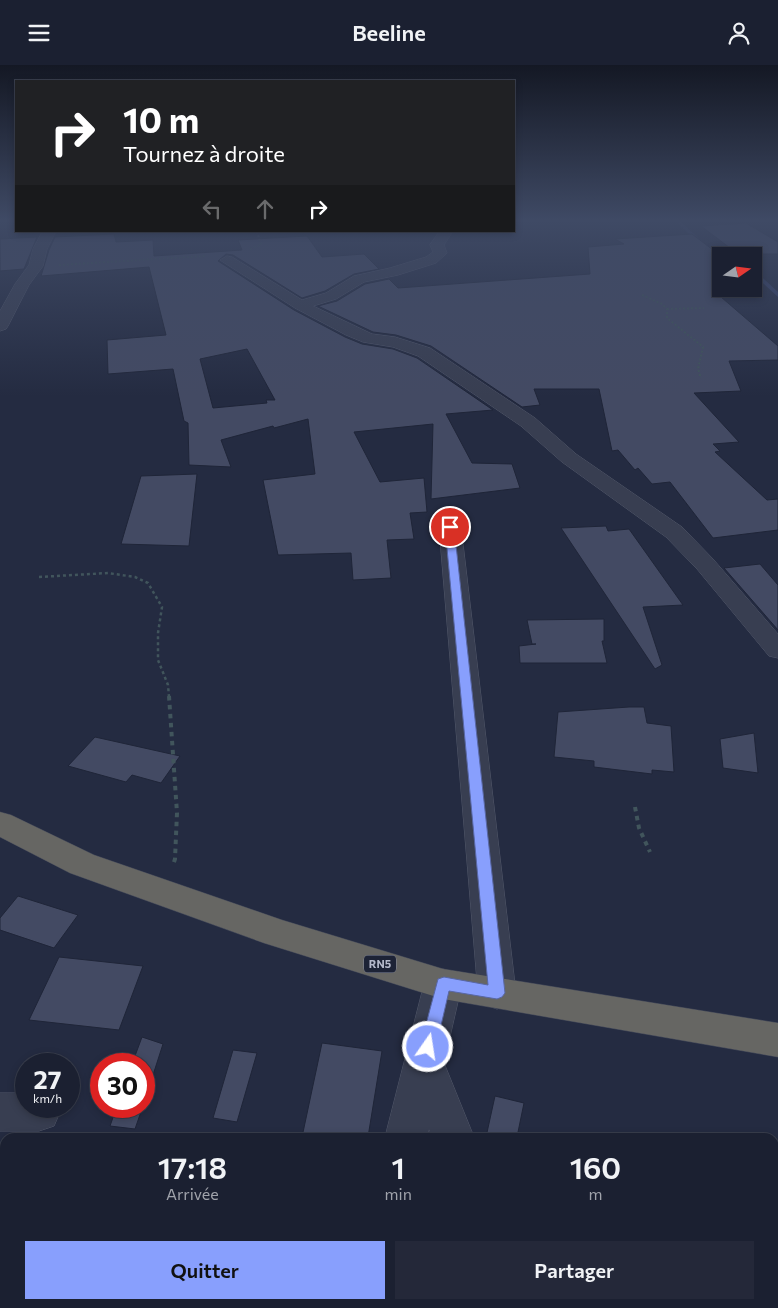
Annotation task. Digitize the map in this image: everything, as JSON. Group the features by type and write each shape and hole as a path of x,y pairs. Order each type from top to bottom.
{"highway":[{"name":"RN5","path":"0,823 82,864 161,893 277,933 444,984 778,1040"}],"street":[{"path":"0,326 25,280"},
{"path":"259,280 300,305 352,332 369,339 395,342 424,352 528,422 569,458 674,532 705,564 778,650"},
{"path":"300,305 330,296 357,280"},
{"path":"450,527 497,993"},
{"path":"407,1133 444,984"},
{"path":"424,1063 451,1133"}],"path":[{"path":"642,295 662,304 667,309 667,318 703,347 698,369 701,378"},
{"path":"667,309 704,308"},
{"path":"39,577 127,574 146,581 162,607 158,633 158,660 168,685 177,813 175,859 161,893"},
{"path":"635,807 639,828 650,852"}],"building":[{"path":"152,280 247,280 294,310 345,337 362,344 393,349 417,358 493,410 446,414 472,463 512,464 520,488 431,499 433,424 354,432 380,482 424,478 427,512 410,513 414,539 387,540 391,578 353,580 351,553 278,555 263,480 315,474 308,419 221,440 231,467 189,465 188,423 184,421 173,369 108,374 107,340 166,335","holes":["247,349 275,400 266,400 267,403 213,408 200,359"]},
{"path":"273,280 344,280 325,291 302,298"},
{"path":"390,280 398,288 508,280 712,280 712,297 721,297 778,346 778,360 729,361 741,391 694,393 739,442 713,444 720,451 715,452 767,500 778,499 778,530 713,538 670,482 652,484 638,468 635,470 618,450 612,451 599,389 534,389 540,405 522,407 431,346 396,335 373,332 318,306 337,301 365,284"},
{"path":"197,474 189,546 121,544 141,476"},
{"path":"606,526 608,531 629,529 683,605 643,607 662,665 655,669 561,528"},
{"path":"760,564 778,585 778,630 724,568"},
{"path":"604,619 604,641 602,641 607,663 520,663 519,646 536,644 532,644 527,620"},
{"path":"644,707 647,723 671,726 674,772 652,770 652,774 594,767 594,761 554,757 558,712"},
{"path":"754,733 758,773 723,768 720,739"},
{"path":"95,737 180,756 161,783 132,775 126,782 68,766"},
{"path":"18,896 78,915 54,948 0,930 0,918"},
{"path":"59,957 143,966 119,1030 29,1020"},
{"path":"142,1037 163,1044 155,1069 155,1053 136,1053"},
{"path":"322,1043 382,1051 369,1133 303,1133"},
{"path":"233,1050 257,1053 237,1122 213,1118"},
{"path":"495,1096 524,1103 518,1133 487,1133"},
{"path":"113,1118 139,1118 135,1129 110,1126"}],"waterway":[{"path":"762,280 778,295"}],"route":[{"path":"428,1047 444,984 497,993 450,527"}]}
